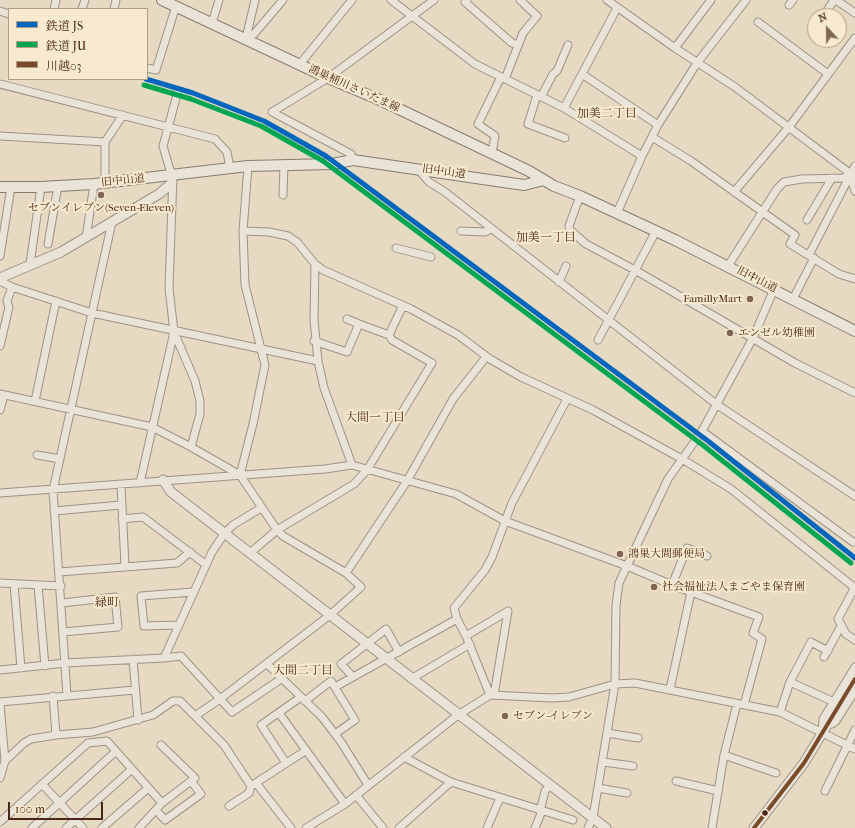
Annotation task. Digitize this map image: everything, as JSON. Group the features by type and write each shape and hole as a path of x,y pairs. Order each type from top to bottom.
{"main road":[{"name":"鴻巣桶川さいたま線","path":"162,0 246,38 328,78 380,100 529,171 544,180"},
{"name":"旧中山道","path":"0,186 41,188 105,182 172,179 248,166 332,164 353,160 524,185 544,180 656,231 855,331"}],"street":[{"path":"212,23 219,0"},
{"path":"246,38 256,0"},
{"path":"246,38 254,34 283,0"},
{"path":"300,64 352,0"},
{"path":"391,0 475,64 564,108 642,156"},
{"path":"353,160 351,154 272,112 328,78 434,0"},
{"path":"467,0 465,2 512,43 518,45"},
{"path":"492,153 495,136 478,124 503,78 523,33 537,16 520,0"},
{"path":"607,0 697,63 735,87 853,176 855,191"},
{"path":"675,48 711,0"},
{"path":"617,213 642,156 658,125 697,63 746,0"},
{"path":"835,0 855,13"},
{"path":"148,68 156,70 176,6"},
{"path":"564,108 617,8"},
{"path":"758,22 828,74"},
{"path":"734,192 789,128 855,38"},
{"path":"565,138 528,124 539,96 552,74 557,71 568,45"},
{"path":"582,74 658,125"},
{"path":"0,84 215,139 227,152 230,168"},
{"path":"178,91 163,146 172,179 169,288 174,332 194,381 200,401 200,414 191,447"},
{"path":"105,182 105,142 123,115"},
{"path":"0,136 105,142"},
{"path":"652,137 691,161 795,235 790,244 840,274 855,279"},
{"path":"283,195 284,165"},
{"path":"240,475 253,424 265,365 245,285 243,231 248,166"},
{"path":"793,299 812,257 853,176 855,166"},
{"path":"418,169 429,182 445,192 716,404 855,496"},
{"path":"728,266 777,189 784,182 802,179 843,178 853,176"},
{"path":"807,220 832,178"},
{"path":"0,278 61,252 86,238 158,194 172,179"},
{"path":"86,238 94,184"},
{"path":"48,244 58,186"},
{"path":"0,256 11,187"},
{"path":"30,264 41,188"},
{"path":"580,196 569,226 570,230 586,244 635,270 795,363 855,393"},
{"path":"67,695 61,586 53,490 112,222"},
{"path":"461,231 485,232 491,229"},
{"path":"243,231 269,232 288,236 297,242 315,264 323,270 403,305 446,328 486,357 520,377 593,410 682,459 731,489 855,587 838,619 846,634 855,640"},
{"path":"598,340 610,321 656,231"},
{"path":"396,248 432,257"},
{"path":"315,264 314,341 324,388 352,465"},
{"path":"559,282 566,266"},
{"path":"0,281 12,287 92,313 174,332 318,361"},
{"path":"0,346 9,307 7,302 12,287"},
{"path":"588,828 593,817 615,684 616,605 620,583 668,479 702,431 753,338 774,289"},
{"path":"35,402 56,301"},
{"path":"389,336 403,305"},
{"path":"250,553 277,530 354,484 367,470 432,363 392,340 389,336 347,319"},
{"path":"314,341 347,352 359,324"},
{"path":"140,483 174,332"},
{"path":"346,573 407,481 454,399 486,357"},
{"path":"0,410 2,394 152,426 240,475 261,508 283,536 346,573 361,588 330,615 267,664 195,716"},
{"path":"492,695 470,644 457,619 454,608 485,570 492,557 512,503 567,398"},
{"path":"702,431 854,542"},
{"path":"37,455 60,459"},
{"path":"0,493 324,469 352,465 456,494 505,521 627,566 672,586 759,617 753,633 762,639 724,755 712,828"},
{"path":"163,480 171,492 224,534 606,828"},
{"path":"121,485 125,566"},
{"path":"54,511 121,505"},
{"path":"164,658 205,564 224,534 233,525 261,508"},
{"path":"122,518 143,517 205,564"},
{"path":"672,586 687,548 707,556"},
{"path":"59,572 125,566 177,564 190,552"},
{"path":"0,583 61,586"},
{"path":"14,584 21,668"},
{"path":"38,585 45,666"},
{"path":"179,625 144,626 141,596 193,592"},
{"path":"670,690 691,592"},
{"path":"62,603 115,597 118,627 64,632"},
{"path":"466,636 508,611 492,695"},
{"path":"335,687 457,619"},
{"path":"824,658 841,626"},
{"path":"353,677 341,664 386,629 399,652"},
{"path":"780,712 790,682 811,642 828,650"},
{"path":"412,679 470,644"},
{"path":"0,670 65,663 181,656 232,712 281,679"},
{"path":"133,659 138,720"},
{"path":"267,664 322,717 335,734 368,785"},
{"path":"822,732 823,719 855,667"},
{"path":"754,828 792,780 855,679"},
{"path":"286,763 261,725 331,681 355,720 335,734"},
{"path":"790,682 834,702"},
{"path":"306,828 345,804 458,714 492,695 552,698 569,697 615,684 635,683 780,712 855,749"},
{"path":"0,778 3,764 0,703 53,696 135,690"},
{"path":"828,722 832,724 836,721 855,691"},
{"path":"53,696 56,735"},
{"path":"3,764 24,743 31,739 93,732 153,715 173,701 180,701 224,745 254,785 291,828"},
{"path":"279,713 299,740 305,751 345,804"},
{"path":"825,791 855,730"},
{"path":"607,733 638,738"},
{"path":"2,822 88,743 107,741 147,789 162,804"},
{"path":"139,828 162,804 195,778 160,745"},
{"path":"229,806 249,793 254,785 305,751"},
{"path":"32,828 115,752"},
{"path":"724,755 776,774"},
{"path":"404,757 451,782 573,820"},
{"path":"603,762 633,766"},
{"path":"66,828 131,770"},
{"path":"156,810 165,820 201,794 191,781"},
{"path":"676,781 718,791"},
{"path":"399,828 451,782"},
{"path":"42,784 83,828"},
{"path":"535,828 541,811 545,791 550,785"},
{"path":"598,788 627,794"},
{"path":"102,828 147,789"},
{"path":"356,795 383,828"},
{"path":"487,828 500,798"}],"rail line":[{"name":"JS","path":"148,80 193,93 264,121 326,156 708,441 855,558"},
{"name":"JU","path":"144,85 191,99 261,126 323,161 704,446 851,563"}],"transit line":[{"name":"川越03","path":"754,828 804,763 855,679"}],"place":[{"name":"セブンイレブン(Seven-Eleven)","path":"101,195"},
{"name":"FamillyMart","path":"750,299"},
{"name":"エンゼル幼稚園","path":"730,333"},
{"name":"鴻巣大間郵便局","path":"620,554"},
{"name":"社会福祉法人まごやま保育園","path":"654,587"},
{"name":"セブン-イレブン","path":"505,716"}],"district":[{"name":"加美二丁目","path":"607,114"},
{"name":"加美一丁目","path":"546,238"},
{"name":"大間一丁目","path":"375,418"},
{"name":"緑町","path":"107,603"},
{"name":"大間二丁目","path":"303,671"}]}
